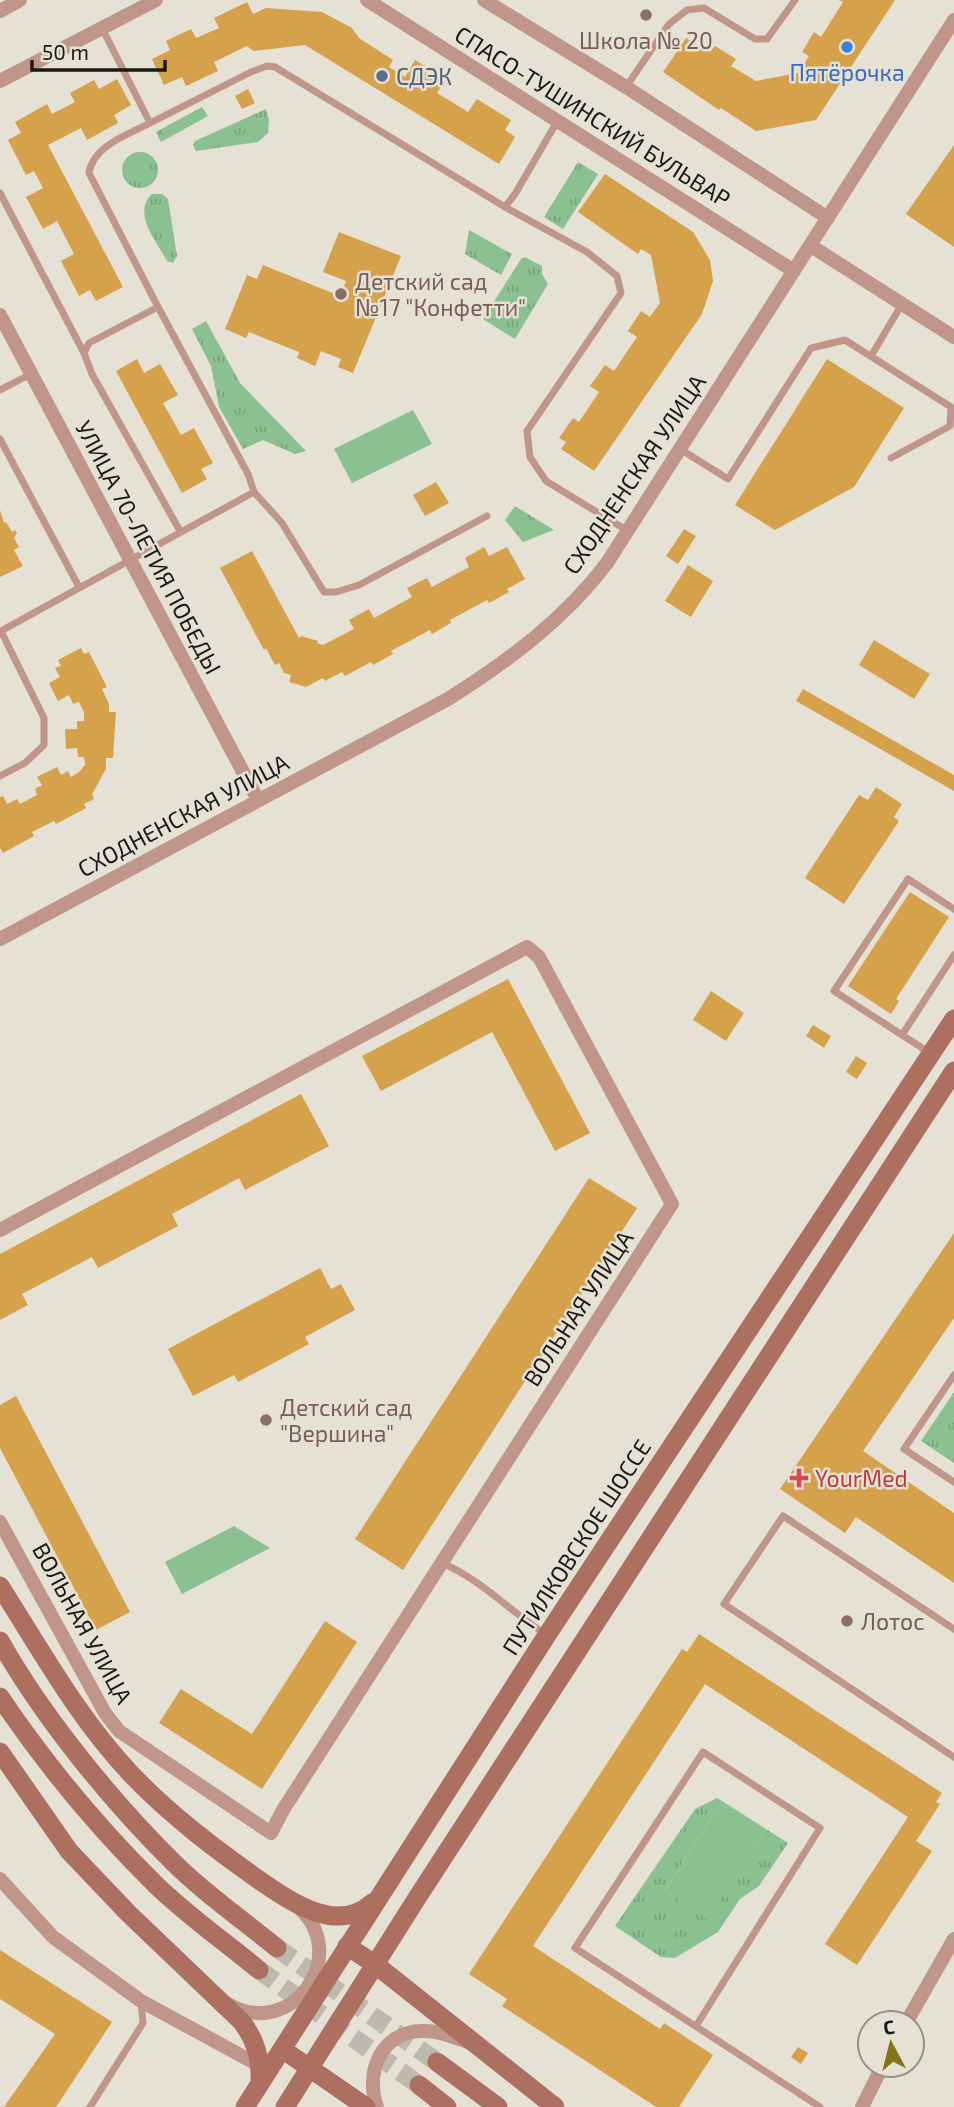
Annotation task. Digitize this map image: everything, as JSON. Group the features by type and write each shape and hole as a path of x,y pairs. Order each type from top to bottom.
{"main road":[{"name":"ПУТИЛКОВСКОЕ ШОССЕ","path":"245,2107 263,2073 282,2049 547,1635 954,1019"},
{"path":"285,2107 954,1071"},
{"path":"0,1586 77,1707 130,1772 175,1817 222,1854 294,1904 339,1917 364,1910 375,1900"},
{"path":"0,1641 56,1725 108,1790 175,1864 276,1948"},
{"path":"0,1697 31,1743 83,1808 158,1887 259,1970"},
{"path":"0,1752 69,1851 128,1913 221,2000 251,2034 263,2073"},
{"path":"347,1946 376,1965 555,2107"},
{"path":"282,2049 366,2107"},
{"path":"437,2062 498,2107"},
{"path":"419,2085 447,2107"}],"street":[{"path":"0,11 20,0"},
{"path":"0,81 156,0"},
{"name":"СПАСО-ТУШИНСКИЙ БУЛЬВАР","path":"367,0 794,271"},
{"name":"СПАСО-ТУШИНСКИЙ БУЛЬВАР","path":"484,0 626,87 828,218"},
{"name":"СХОДНЕНСКАЯ УЛИЦА","path":"0,939 448,699 535,639 568,610 600,573 628,531 954,20"},
{"path":"811,246 954,337"},
{"name":"УЛИЦА 70-ЛЕТИЯ ПОБЕДЫ","path":"0,316 258,800"},
{"name":"ВОЛЬНАЯ УЛИЦА","path":"0,1230 527,947 539,957 672,1204 283,1810 271,1833 120,1731 105,1713 0,1522"},
{"path":"0,1879 52,1937 141,2001 263,2073"},
{"path":"221,2000 234,2007 258,2013 282,2008 303,1994 316,1973 319,1948 312,1924 294,1904"},
{"path":"914,2009 954,1939"},
{"path":"377,2107 372,2090 372,2073 378,2058 388,2045 402,2035 435,2031 470,2042"},
{"path":"862,2107 876,2079"}],"lane":[{"path":"626,87 669,24 687,10 704,8 755,39 767,39 795,0"},
{"path":"102,28 150,123"},
{"path":"487,516 359,585 336,592 324,592 282,523 254,492 248,474 89,173 91,162 96,155 113,142 267,66 275,68 505,207 587,252 617,275 621,293 527,431 530,457 546,481 628,531"},
{"path":"505,207 558,120"},
{"path":"0,193 85,353 92,374 180,531"},
{"path":"870,356 902,304"},
{"path":"85,353 89,343 158,307"},
{"path":"681,449 727,479 811,348 845,340 951,407 950,426 891,458"},
{"path":"0,390 31,374"},
{"path":"0,439 79,587"},
{"path":"0,776 25,763 44,745 44,718 1,629 254,492"},
{"path":"931,1054 834,991 908,879 954,909"},
{"path":"902,1035 954,955"},
{"path":"954,1375 904,1448 954,1482"},
{"path":"954,1629 783,1516 724,1604 954,1757"},
{"path":"442,1563 457,1569 547,1635"},
{"path":"696,2026 820,1828 703,1752 576,1948 817,2106"},
{"path":"90,2107 143,2023 141,2001"}],"green space":[{"path":"202,107 208,116 161,142 156,132"},
{"path":"266,109 268,133 258,142 196,151 193,145 195,141"},
{"path":"140,152 152,158 158,170 152,182 140,188 128,182 122,170 128,158"},
{"path":"578,162 598,174 563,229 544,217"},
{"path":"152,194 162,194 168,199 177,256 173,263 167,261 145,218 146,202"},
{"path":"469,230 512,254 501,275 465,254"},
{"path":"525,257 542,266 542,274 548,284 515,339 483,319 521,259"},
{"path":"206,321 240,383 306,451 295,454 263,440 243,449 219,407 211,366 192,329"},
{"path":"413,410 432,444 352,483 334,449"},
{"path":"515,506 554,530 523,542 505,520"},
{"path":"954,1392 954,1463 921,1441"},
{"path":"234,1526 270,1548 182,1594 165,1562"},
{"path":"717,1798 722,1801 665,1891 708,1918 766,1829 788,1843 759,1886 740,1899 718,1932 675,1958 661,1957 615,1926 695,1809"},
{"path":"722,1801 766,1829 708,1919 665,1891"}],"building":[{"path":"839,0 895,0 816,120 756,131 663,72 686,38 710,52 715,46 736,59 731,66 756,81 798,73 809,56 802,52 814,32 821,37 843,2"},
{"path":"247,2 253,14 266,8 322,12 352,28 359,38 393,60 389,67 405,77 415,60 446,79 437,93 468,112 477,99 511,120 505,130 515,137 499,164 305,45 253,51 247,46 214,62 218,71 186,86 182,77 164,85 152,59 170,50 166,41 191,29 196,38 219,28 214,18"},
{"path":"117,79 131,105 114,115 118,123 87,140 81,128 48,145 123,287 96,301 90,290 79,296 61,261 74,254 57,221 43,229 26,197 43,188 34,171 26,175 8,140 21,133 15,122 47,104 52,114 75,102 70,93 94,80 99,89"},
{"path":"248,89 255,103 242,109 235,96"},
{"path":"954,145 954,247 906,214"},
{"path":"605,174 693,232 710,260 713,281 702,314 594,471 561,449 566,442 559,438 573,418 579,422 599,392 590,386 605,365 614,371 637,337 628,331 641,311 650,317 660,303 651,255 641,249 638,254 578,212"},
{"path":"339,232 401,256 353,373 338,367 341,359 321,351 315,366 297,358 299,352 249,332 246,338 225,329 247,275 257,279 263,265 340,296 346,281 323,272"},
{"path":"137,359 144,373 160,364 178,395 163,403 181,435 194,428 213,463 201,469 207,479 182,493 116,371"},
{"path":"827,359 904,408 854,487 775,530 735,505"},
{"path":"436,482 449,503 425,516 413,495"},
{"path":"0,510 4,523 6,522 12,532 15,530 17,533 14,538 19,547 14,550 23,566 0,577"},
{"path":"684,529 696,536 678,564 666,556"},
{"path":"484,547 489,556 507,547 525,579 507,589 509,592 489,603 487,600 450,620 451,623 432,634 430,630 391,651 393,654 373,665 371,662 345,676 342,672 306,687 289,682 291,675 284,673 279,663 275,665 266,648 264,650 220,568 252,551 299,638 301,636 323,645 354,629 349,620 369,609 374,618 412,597 407,588 427,578 432,587 469,567 465,558"},
{"path":"688,565 713,581 691,617 665,601"},
{"path":"874,640 930,674 914,699 859,665"},
{"path":"81,648 84,654 89,652 107,687 102,689 109,704 109,712 116,712 113,758 106,758 106,769 92,794 94,799 84,804 86,808 56,824 54,821 32,832 34,836 3,853 0,848 0,797 3,796 7,804 17,799 20,804 37,795 35,789 42,785 37,777 57,767 61,775 68,771 71,777 85,765 84,757 78,757 77,748 66,749 65,729 77,729 77,721 84,721 84,712 79,702 73,704 69,695 58,701 49,683 60,677 55,668 61,666 58,660"},
{"path":"803,689 954,775 954,791 796,701"},
{"path":"876,787 902,804 894,817 899,821 844,904 805,878 859,795 868,800"},
{"path":"910,892 949,917 896,999 899,1001 891,1014 848,986"},
{"path":"508,979 590,1133 555,1151 492,1032 381,1091 362,1056"},
{"path":"711,991 744,1013 726,1041 693,1020"},
{"path":"813,1025 831,1036 824,1048 806,1036"},
{"path":"856,1056 867,1063 857,1079 846,1072"},
{"path":"301,1094 329,1146 245,1190 239,1178 172,1214 178,1226 98,1268 92,1257 22,1294 28,1305 0,1320 0,1254"},
{"path":"589,1178 637,1208 403,1570 355,1539"},
{"path":"954,1233 954,1318 863,1451 954,1513 954,1583 856,1517 845,1533 780,1489"},
{"path":"320,1268 331,1289 341,1284 355,1310 305,1337 309,1344 238,1382 234,1375 193,1396 168,1349"},
{"path":"16,1396 130,1612 96,1630 0,1448 0,1405"},
{"path":"325,1621 357,1642 262,1789 159,1723 181,1689 252,1734"},
{"path":"699,1634 942,1793 936,1802 940,1804 916,1841 932,1851 857,1965 825,1944 908,1817 705,1684 533,1946 660,2029 664,2023 713,2055 679,2107 656,2107 502,2006 507,1999 469,1974 682,1649 687,1652"},
{"path":"0,1950 112,2022 56,2107 4,2107 55,2034 0,1999"},
{"path":"798,2047 808,2053 801,2064 791,2057"}],"tunnel":[{"path":"277,1948 437,2062"},
{"path":"259,1970 419,2085"}],"place":[{"name":"Школа № 20","path":"646,15"},
{"name":"Пятёрочка","path":"847,47"},
{"name":"СДЭК","path":"382,76"},
{"name":"Детский сад №17 \"Конфетти\"","path":"341,294"},
{"name":"Детский сад \"Вершина\"","path":"266,1420"},
{"name":"YourMed","path":"799,1478"},
{"name":"Лотос","path":"847,1621"}]}
